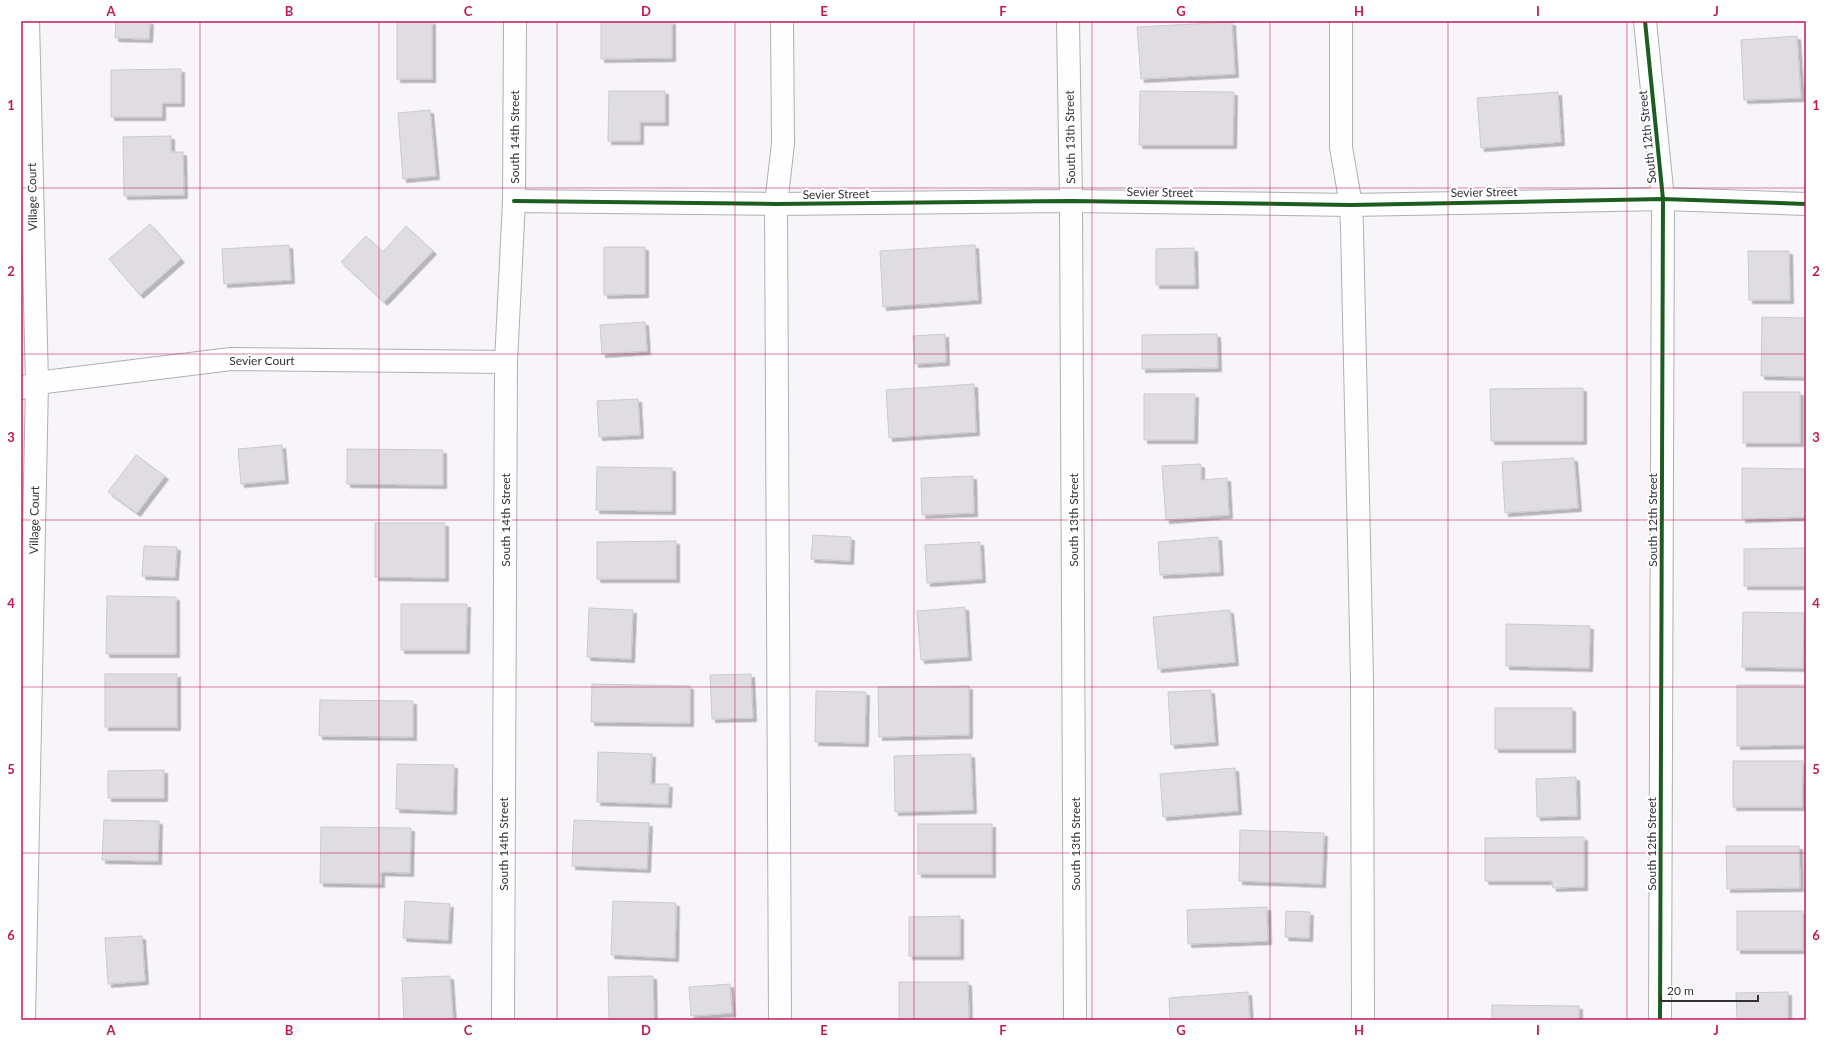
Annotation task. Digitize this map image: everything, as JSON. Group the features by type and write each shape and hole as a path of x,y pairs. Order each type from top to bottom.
{"street":[{"name":"Village Court","path":"24,1020 29,386 28,21"},
{"name":"South 14th Street","path":"503,1020 506,362 514,200 515,21"},
{"path":"780,1020 776,204 783,144 782,21"},
{"name":"South 13th Street","path":"1068,21 1071,201 1075,1020"},
{"path":"1340,21 1341,147 1352,205 1362,677 1363,1020"},
{"name":"South 12th Street","path":"1645,21 1662,199 1660,1020"},
{"name":"Sevier Street","path":"514,200 776,204 1071,201 1352,205 1662,199 1806,204"},
{"name":"Sevier Court","path":"29,386 231,359 506,362"}],"building":[{"path":"116,21 150,21 149,39 115,38"},
{"path":"397,21 432,21 432,79 397,79"},
{"path":"601,21 672,21 672,58 601,59"},
{"path":"1232,22 1235,74 1141,79 1137,27"},
{"path":"1797,36 1801,98 1744,100 1741,40"},
{"path":"181,69 181,103 162,103 162,117 111,117 111,70"},
{"path":"609,91 665,91 665,122 640,122 640,141 608,141"},
{"path":"1140,91 1234,92 1233,145 1139,145"},
{"path":"1558,92 1561,142 1481,148 1477,98"},
{"path":"430,110 436,176 403,179 398,113"},
{"path":"171,136 171,152 183,152 184,195 124,196 123,137"},
{"path":"150,224 181,259 140,295 109,259"},
{"path":"406,226 433,251 384,302 341,262 366,236 383,252"},
{"path":"289,245 291,280 224,284 222,249"},
{"path":"975,245 978,300 883,307 880,251"},
{"path":"604,247 645,247 645,294 604,295"},
{"path":"1194,248 1195,285 1156,285 1156,249"},
{"path":"1748,251 1789,251 1790,300 1749,300"},
{"path":"1762,317 1806,318 1806,377 1761,376"},
{"path":"645,322 647,351 602,354 600,325"},
{"path":"945,334 946,362 915,364 913,336"},
{"path":"1217,334 1218,368 1142,369 1142,335"},
{"path":"974,384 976,432 889,438 886,390"},
{"path":"1583,388 1583,441 1491,441 1490,389"},
{"path":"1743,392 1800,392 1800,443 1743,443"},
{"path":"1144,394 1195,394 1194,440 1144,440"},
{"path":"638,399 640,435 599,437 597,401"},
{"path":"282,445 285,480 241,484 238,449"},
{"path":"347,449 443,450 443,485 347,484"},
{"path":"136,455 165,476 137,513 108,492"},
{"path":"1574,458 1578,508 1505,513 1502,462"},
{"path":"1201,464 1201,480 1227,478 1229,515 1166,520 1162,466"},
{"path":"597,467 672,468 672,511 596,510"},
{"path":"1742,468 1806,469 1806,517 1742,519"},
{"path":"973,476 974,513 922,515 921,478"},
{"path":"375,523 445,523 445,578 375,577"},
{"path":"813,535 851,537 850,561 811,559"},
{"path":"1218,537 1220,572 1160,575 1158,542"},
{"path":"676,541 676,579 597,579 597,542"},
{"path":"980,542 982,579 927,583 925,545"},
{"path":"144,546 177,547 175,577 142,576"},
{"path":"1806,548 1806,586 1744,586 1744,549"},
{"path":"107,596 176,597 176,654 106,654"},
{"path":"401,604 467,604 466,650 401,650"},
{"path":"965,607 968,657 921,660 917,611"},
{"path":"589,608 633,610 631,659 587,657"},
{"path":"1230,610 1235,662 1158,669 1153,617"},
{"path":"1743,612 1804,613 1803,668 1742,667"},
{"path":"1506,624 1590,626 1589,668 1506,666"},
{"path":"105,674 177,674 177,727 105,727"},
{"path":"751,674 753,718 712,719 710,675"},
{"path":"592,684 690,686 690,723 591,722"},
{"path":"1737,685 1806,685 1806,745 1737,746"},
{"path":"969,686 969,735 879,737 878,687"},
{"path":"1211,690 1215,742 1171,745 1168,692"},
{"path":"816,691 866,692 865,743 815,742"},
{"path":"320,700 413,701 413,737 319,736"},
{"path":"1495,708 1572,708 1572,749 1495,749"},
{"path":"598,752 652,754 651,784 669,784 668,804 597,802"},
{"path":"971,754 973,810 895,812 894,756"},
{"path":"1733,761 1803,761 1802,807 1733,807"},
{"path":"397,764 454,765 453,811 396,809"},
{"path":"1235,768 1238,811 1163,817 1160,774"},
{"path":"164,770 164,798 108,798 108,771"},
{"path":"1576,777 1577,816 1537,817 1536,779"},
{"path":"104,820 159,821 158,861 102,860"},
{"path":"574,820 649,823 647,869 572,866"},
{"path":"918,824 992,824 992,874 918,874"},
{"path":"321,827 411,828 410,873 381,872 381,884 320,883"},
{"path":"1240,830 1324,833 1322,884 1239,881"},
{"path":"1584,837 1584,887 1553,888 1552,881 1485,881 1485,838"},
{"path":"1726,846 1799,846 1800,888 1727,889"},
{"path":"405,901 450,904 448,940 403,938"},
{"path":"613,901 676,903 675,958 611,955"},
{"path":"1267,907 1268,941 1188,944 1187,910"},
{"path":"1286,911 1310,912 1309,938 1285,937"},
{"path":"1737,911 1803,911 1803,950 1737,950"},
{"path":"960,916 960,956 909,956 909,917"},
{"path":"142,936 145,981 108,984 105,938"},
{"path":"450,976 453,1020 404,1020 402,978"},
{"path":"653,976 654,1020 609,1020 608,977"},
{"path":"899,982 968,982 969,1020 899,1020"},
{"path":"730,984 732,1013 691,1016 689,987"},
{"path":"1248,992 1250,1020 1170,1020 1169,998"},
{"path":"1788,992 1788,1020 1737,1020 1736,993"},
{"path":"1492,1005 1579,1006 1579,1020 1492,1020"}],"cycle path":[{"path":"1645,21 1663,199 1660,1020"},
{"path":"514,201 776,204 1071,201 1351,205 1663,199 1806,204"}]}
